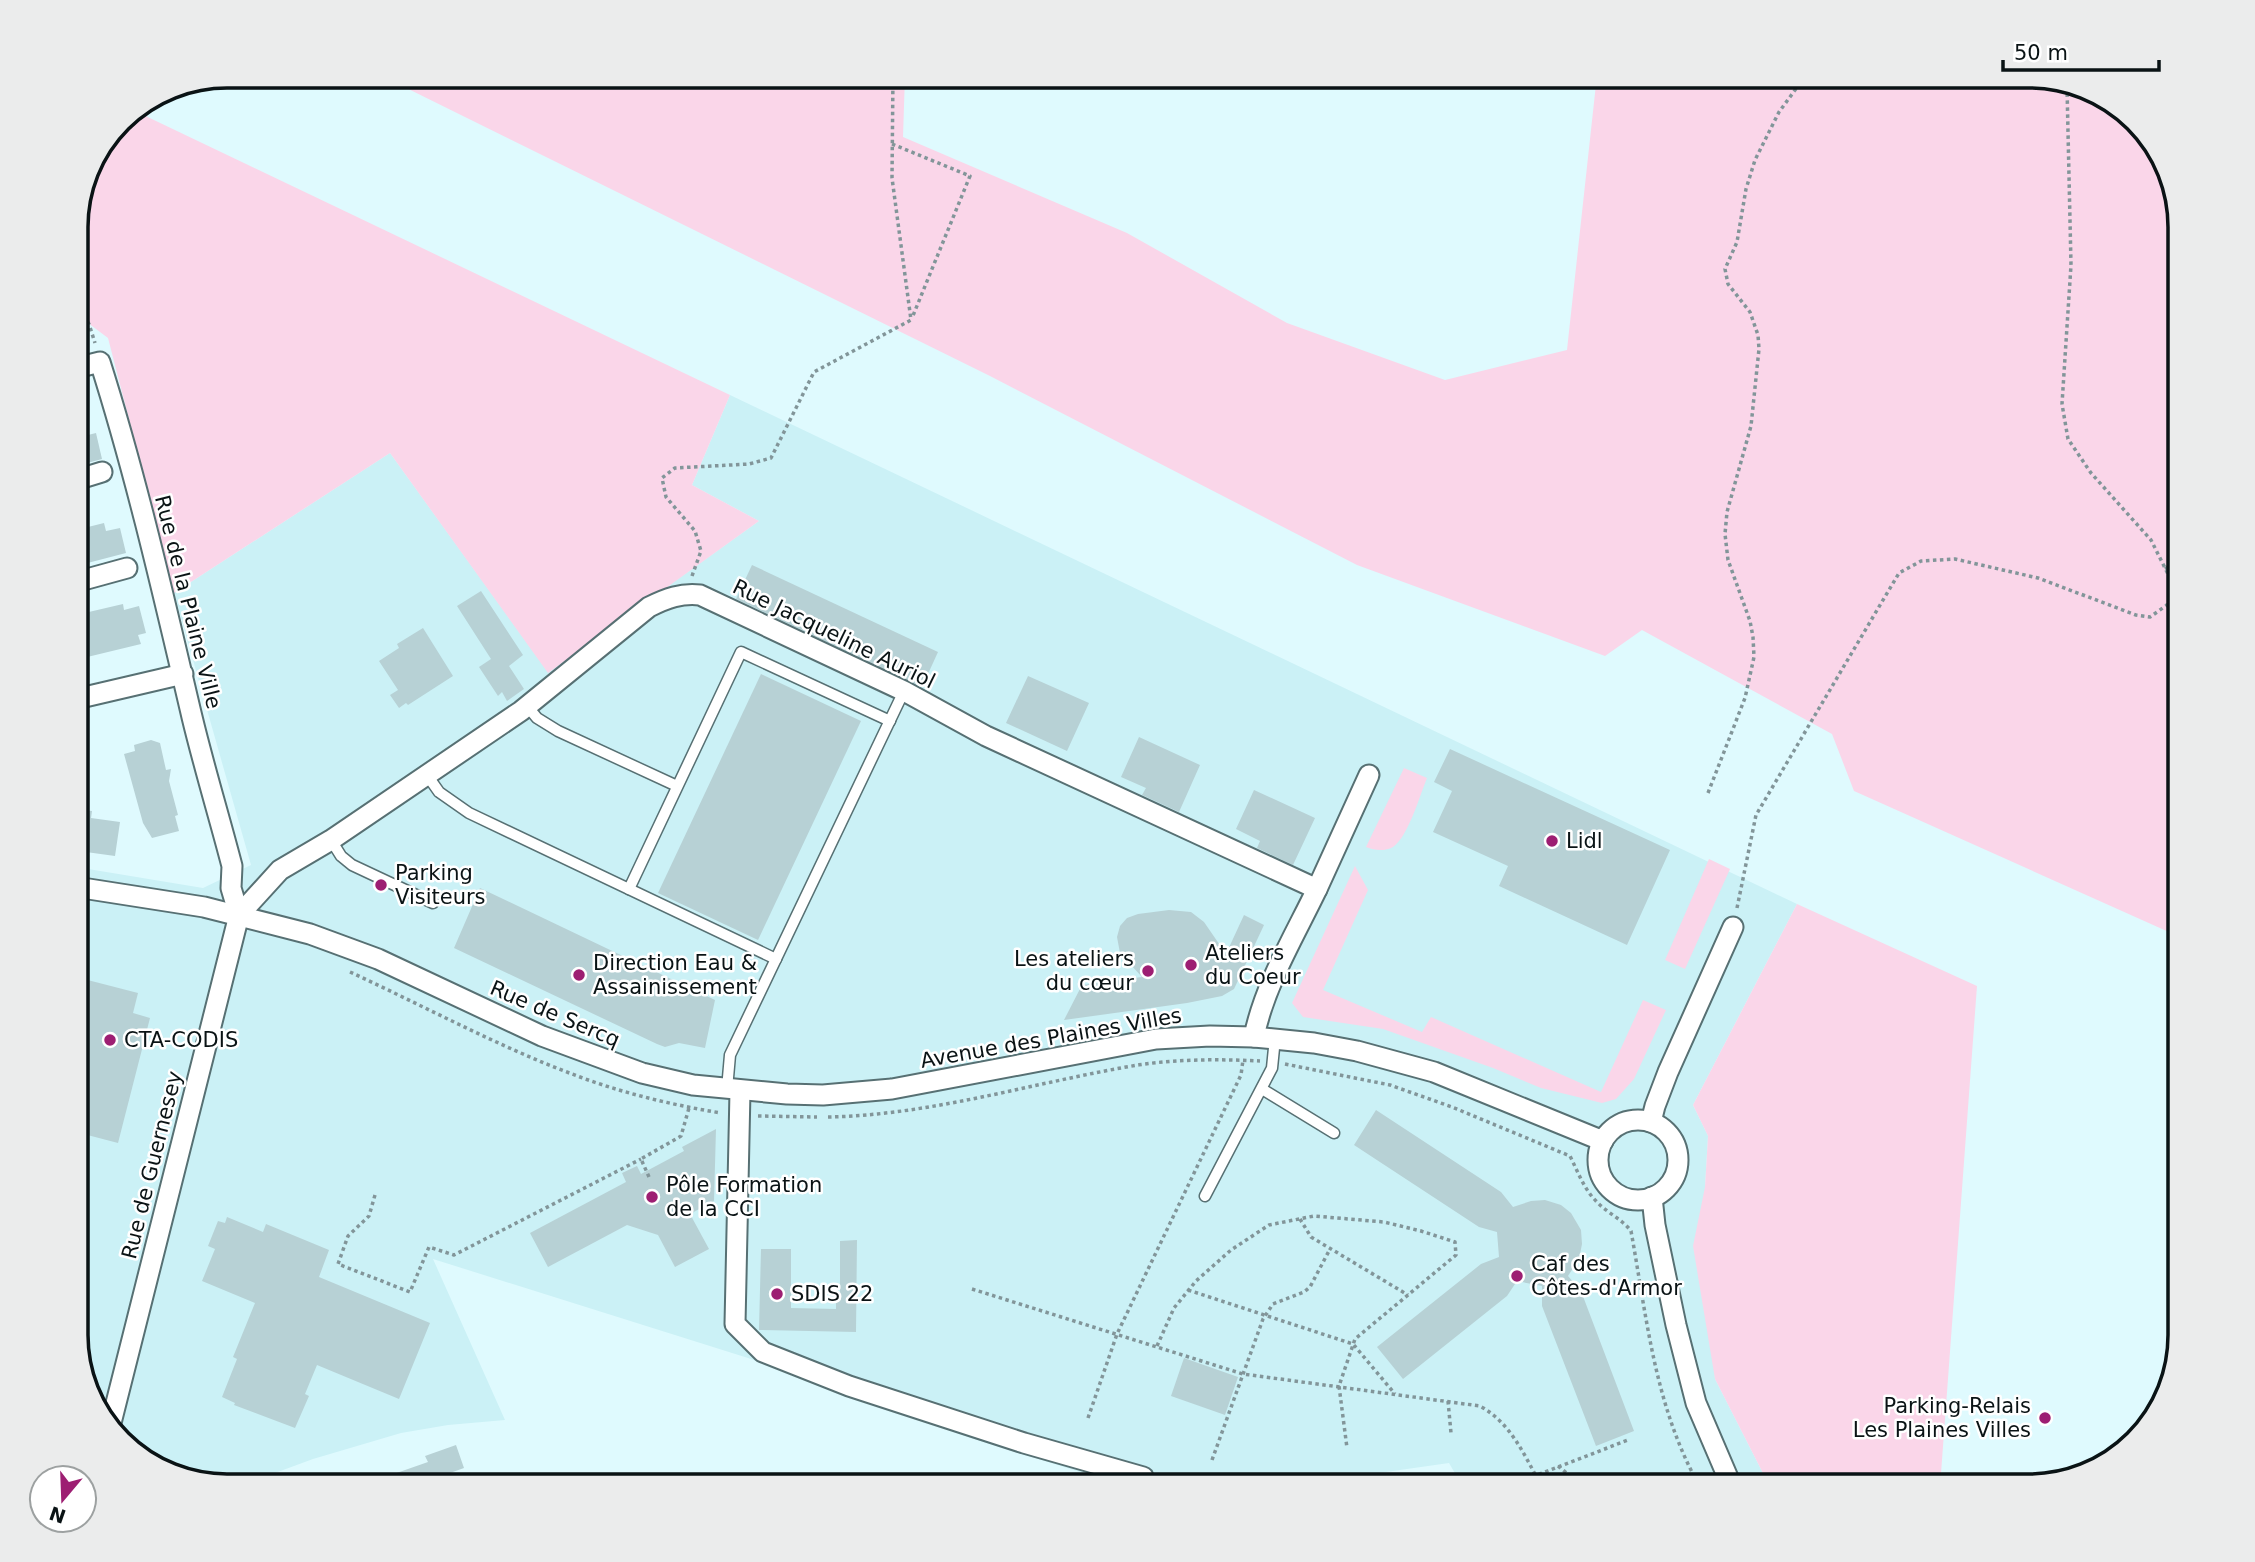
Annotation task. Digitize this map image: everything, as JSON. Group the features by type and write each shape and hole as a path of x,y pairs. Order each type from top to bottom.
{"street":[{"path":"88,365 100,362"},
{"name":"Rue de la Plaine Ville","path":"100,362 120,424 184,674 192,716 232,866 231,888 239,915"},
{"path":"88,476 102,472"},
{"path":"88,579 127,568"},
{"path":"239,915 280,870 331,840 527,706 649,607 685,594"},
{"name":"Rue Jacqueline Auriol","path":"685,594 700,595 904,691 986,736 1317,888"},
{"path":"88,696 184,674"},
{"path":"1254,1037 1258,1016 1267,995 1369,775"},
{"name":"Rue de Sercq","path":"88,889 175,901 310,934 378,959 542,1036 642,1073 682,1083 734,1090 823,1095 867,1091"},
{"name":"Rue de Guernesey","path":"113,1415 239,915"},
{"path":"1651,1122 1668,1072 1732,927"},
{"name":"Avenue des Plaines Villes","path":"867,1091 892,1089 1156,1039 1210,1036 1275,1038 1314,1042 1357,1051 1434,1072 1603,1141"},
{"path":"734,1090 735,1324 763,1352 849,1386 1119,1474"},
{"path":"1629,1121 1651,1122 1663,1129 1672,1139 1678,1166 1673,1179 1664,1190 1639,1200 1625,1198 1613,1191 1604,1181 1598,1154 1609,1132 1618,1125 1629,1121"},
{"path":"1652,1197 1655,1225 1676,1325 1696,1403 1726,1474"}],"lane":[{"path":"629,889 741,652 890,721"},
{"path":"734,1090 730,1055 904,691"},
{"path":"527,706 537,718 558,731 677,786"},
{"path":"427,775 439,792 469,813 776,959"},
{"path":"331,840 341,856 352,865 433,903"},
{"path":"1205,1196 1272,1068 1275,1038"},
{"path":"1262,1089 1334,1133"}],"path":[{"path":"893,88 892,178 911,320"},
{"path":"1708,793 1745,698 1754,657 1754,637 1728,560 1725,534 1727,512 1751,426 1758,335 1750,312 1728,284 1725,270 1737,242 1745,189 1755,159 1779,112 1797,88"},
{"path":"2067,93 2071,265 2062,404 2068,439 2091,473 2151,540 2168,574"},
{"path":"685,594 701,551 695,531 666,497 662,478 675,468 750,464 771,458 814,372 911,320 970,176 892,144"},
{"path":"88,322 100,362"},
{"path":"1732,927 1756,816 1899,573 1921,561 1955,559 2038,578 2136,615 2150,617 2168,601"},
{"path":"755,1116 841,1116 901,1110 1140,1065 1211,1059 1309,1067 1390,1085 1452,1107 1570,1156 1586,1191 1631,1231 1654,1366 1665,1409 1693,1474"},
{"path":"1088,1418 1117,1334 1241,1076 1243,1060"},
{"path":"375,1195 369,1216 348,1236 338,1264 410,1292 429,1247 454,1255 641,1159 681,1136 689,1108"},
{"path":"641,1159 649,1177"},
{"path":"1157,1346 1174,1308 1196,1281 1269,1225 1314,1216 1384,1222 1455,1242 1456,1255 1355,1339 1339,1387 1347,1448"},
{"path":"1300,1219 1311,1237 1408,1295"},
{"path":"1212,1460 1265,1315 1273,1304 1310,1287 1331,1249"},
{"path":"972,1289 1243,1374 1480,1406 1507,1426 1534,1474"},
{"path":"1188,1290 1353,1344 1395,1394"},
{"path":"1448,1401 1451,1433"},
{"path":"1538,1474 1628,1440"},
{"path":"1558,1466 1567,1474"}],"shaded area":[{"path":"406,88 905,88 903,137 1127,233 1287,323 1445,380 1567,350 1596,88 2029,88 2065,92 2090,102 2127,128 2149,157 2163,190 2168,226 2168,932 1854,791 1832,734 1642,630 1605,656 1357,565 990,376"},
{"path":"143,115 730,395 692,485 759,521 548,673 390,453 174,593 108,338 88,323 90,199 98,173 111,149 128,128"},
{"path":"730,395 1797,904 1693,1105 1708,1136 1705,1187 1715,1379 1763,1474 1455,1474 1449,1463 1372,1474 1086,1474 971,1438 748,1358 433,1259 505,1420 448,1425 401,1433 272,1474 226,1474 190,1470 165,1460 135,1440 111,1413 102,1397 90,1363 88,1345 88,869 203,888 251,865 174,593 390,453 548,672 759,521 692,485"},
{"path":"1404,768 1427,778 1409,825 1393,847 1379,850 1366,847"},
{"path":"1709,859 1730,869 1685,969 1665,960"},
{"path":"1355,866 1368,890 1323,990 1422,1032 1431,1017 1601,1092 1643,1000 1666,1010 1634,1079 1616,1099 1602,1103 1541,1088 1383,1029 1303,1017 1292,1003"},
{"path":"1797,904 1977,986 1941,1474 1763,1474 1715,1379 1693,1246 1705,1187 1708,1136 1693,1105"}],"building":[{"path":"96,433 102,459 88,463 88,435"},
{"path":"104,523 106,531 120,528 126,553 88,563 88,527"},
{"path":"752,565 938,652 922,687 736,599"},
{"path":"481,591 523,655 509,666 524,689 507,701 502,692 498,696 479,667 491,659 457,606"},
{"path":"123,604 124,610 139,606 146,633 138,635 141,644 88,657 88,612"},
{"path":"423,628 453,676 399,708 390,695 398,690 379,661 399,648 397,644"},
{"path":"761,674 861,721 758,940 658,893"},
{"path":"1028,676 1089,703 1067,751 1006,723"},
{"path":"1139,737 1200,765 1179,812 1142,795 1146,788 1121,777"},
{"path":"151,740 160,743 166,770 171,769 169,781 178,815 175,816 179,831 152,838 143,823 124,754 135,751 134,745"},
{"name":"Lidl","path":"1450,749 1670,850 1627,945 1499,886 1508,866 1433,832 1452,791 1434,782"},
{"path":"1254,790 1315,818 1293,865 1257,848 1260,841 1236,829"},
{"path":"88,810 92,811 91,818 120,822 115,856 88,852"},
{"name":"Direction Eau & Assainissement","path":"480,888 715,1000 705,1048 679,1043 665,1047 657,1044 454,948"},
{"name":"Ateliers du Coeur","path":"1169,910 1191,912 1204,922 1226,954 1244,915 1264,925 1234,989 1222,996 1187,1003 1064,1020 1082,985 1142,977 1120,953 1117,937 1120,926 1127,918 1138,914"},
{"name":"CTA-CODIS","path":"88,980 138,993 133,1013 150,1018 118,1143 88,1135"},
{"name":"Caf des Côtes-d'Armor","path":"1376,1110 1501,1192 1513,1207 1545,1200 1561,1205 1571,1213 1581,1230 1582,1244 1579,1259 1568,1276 1581,1291 1634,1431 1596,1446 1542,1306 1542,1286 1517,1281 1507,1296 1403,1379 1377,1347 1481,1264 1499,1257 1497,1232 1479,1227 1354,1145"},
{"name":"Pôle Formation de la CCI","path":"716,1129 714,1201 690,1214 709,1249 675,1267 658,1235 627,1225 548,1267 530,1233 626,1182 622,1173 637,1166 641,1174 684,1151 682,1147"},
{"path":"227,1217 263,1232 266,1224 329,1250 319,1277 430,1323 399,1399 317,1365 305,1394 309,1396 295,1428 234,1405 235,1403 222,1397 237,1359 233,1357 255,1303 202,1281 215,1249 208,1246 218,1221 225,1223"},
{"path":"857,1240 856,1332 759,1330 761,1249 791,1249 791,1308 836,1309 836,1292 840,1292 840,1241"},
{"path":"1184,1358 1238,1377 1225,1415 1171,1396"},
{"path":"456,1445 464,1468 447,1474 394,1474 428,1462 425,1456"}],"place":[{"name":"Lidl","path":"1552,841"},
{"name":"Parking Visiteurs","path":"381,885"},
{"name":"Ateliers du Coeur","path":"1191,965"},
{"name":"Les ateliers du cœur","path":"1148,971"},
{"name":"Direction Eau & Assainissement","path":"579,975"},
{"name":"CTA-CODIS","path":"110,1040"},
{"name":"Pôle Formation de la CCI","path":"652,1197"},
{"name":"Caf des Côtes-d'Armor","path":"1517,1276"},
{"name":"SDIS 22","path":"777,1294"},
{"name":"Parking-Relais Les Plaines Villes","path":"2045,1418"}]}
